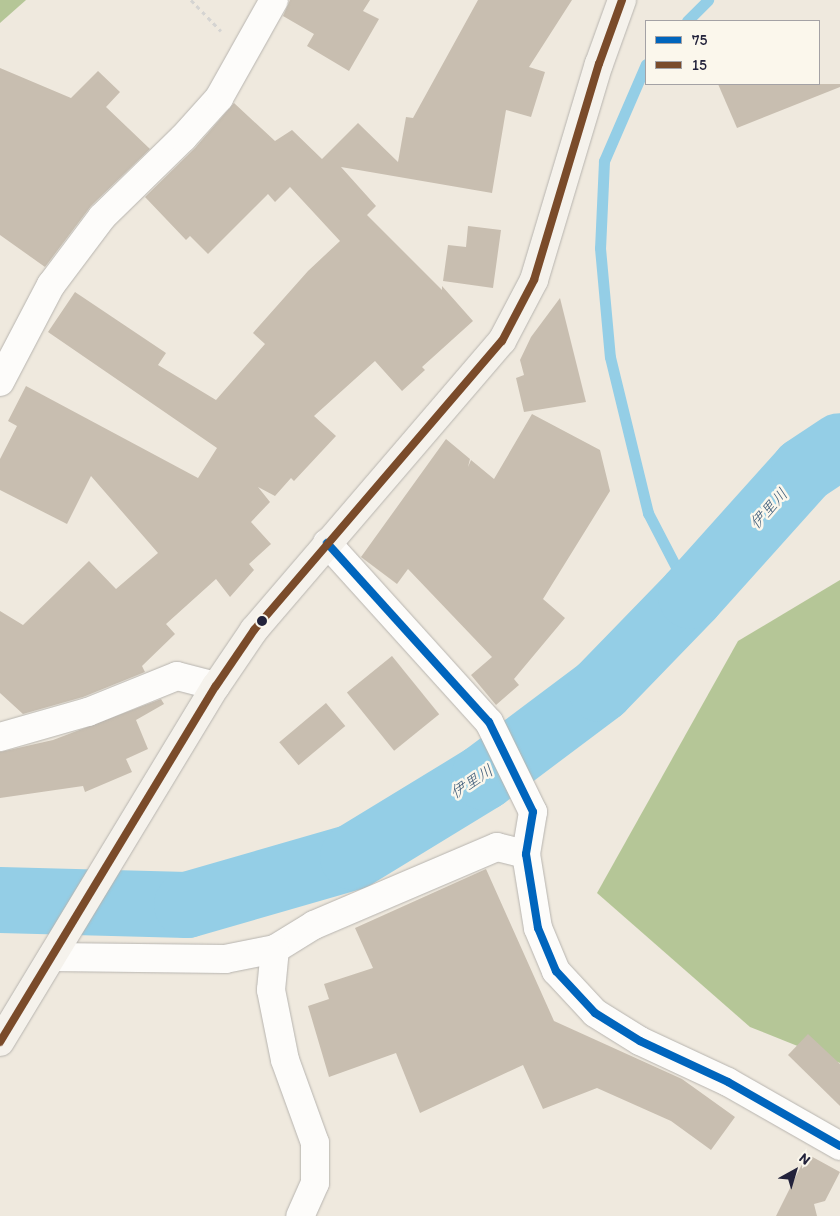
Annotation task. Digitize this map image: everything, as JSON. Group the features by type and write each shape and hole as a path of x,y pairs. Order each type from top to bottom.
{"main road":[{"path":"0,1042 216,686 254,630 502,341 534,280 599,64 622,0"}],"street":[{"path":"0,382 51,286 102,218 183,138 219,98 274,0"},
{"path":"327,544 490,722 533,812 526,854 538,928 556,971 595,1013 640,1041 728,1082 840,1146"},
{"path":"0,736 88,712 177,676 216,686"},
{"path":"54,952 225,959 275,949 314,925 497,848 526,854"},
{"path":"275,949 272,990 285,1060 315,1143 315,1183 300,1216"}],"path":[{"path":"191,0 243,54"}],"green space":[{"path":"0,0 26,0 0,23"},
{"path":"840,580 840,1063 750,1027 597,893 738,641"}],"building":[{"path":"290,0 370,0 363,11 379,19 349,71 307,46 314,34 283,16"},
{"path":"478,0 572,0 529,67 545,72 531,117 506,110 492,193 341,167 376,206 367,215 442,290 442,286 473,321 422,367 425,370 402,391 375,361 314,416 336,436 294,481 291,478 275,496 258,487 270,502 251,522 271,544 249,564 254,570 230,597 216,579 166,624 175,634 142,666 145,672 83,697 23,714 0,693 0,611 23,625 89,561 116,589 158,553 91,476 67,524 0,490 0,459 17,426 8,421 26,386 198,478 217,448 48,332 75,292 166,353 158,365 216,400 265,344 253,333 308,271 340,241 290,187 275,202 268,194 208,254 190,236 186,240 145,197 195,148 234,103 275,141 292,130 322,159 358,123 398,162 406,117 413,118"},
{"path":"0,68 71,98 98,71 120,92 106,107 150,149 91,206 45,267 0,235"},
{"path":"840,84 840,87 737,128 718,85"},
{"path":"468,226 501,230 493,288 443,281 448,245 466,247"},
{"path":"560,298 586,402 524,412 516,378 524,375 520,360 531,337"},
{"path":"532,414 600,450 610,491 543,599 565,618 514,679 519,685 496,705 471,675 492,657 408,569 397,584 361,557 446,439 470,459 468,467 471,460 494,479"},
{"path":"392,656 439,714 394,751 347,693"},
{"path":"161,699 164,704 136,720 148,749 126,759 132,772 85,792 83,786 0,798 0,752 53,740"},
{"path":"326,703 345,726 299,765 279,742"},
{"path":"486,869 554,1021 682,1079 735,1117 711,1150 671,1121 597,1088 543,1109 523,1065 420,1113 396,1053 329,1077 308,1006 329,999 324,984 373,968 355,928"},
{"path":"808,1034 840,1064 840,1106 788,1055"},
{"path":"807,1154 840,1172 825,1201 814,1204 817,1216 776,1216"}],"waterway":[{"path":"688,20 708,0"},
{"path":"645,66 604,161 600,248 610,357 648,513 691,596"},
{"name":"伊里川","path":"0,900 187,905 353,857 484,777 601,689 691,596 804,470 840,446"}],"transit line":[{"name":"15","path":"0,1042 216,686 254,630 502,341 534,280 599,64 622,0"},
{"name":"75","path":"327,543 489,722 533,812 526,854 538,928 556,971 595,1013 640,1041 728,1082 840,1146"}]}
